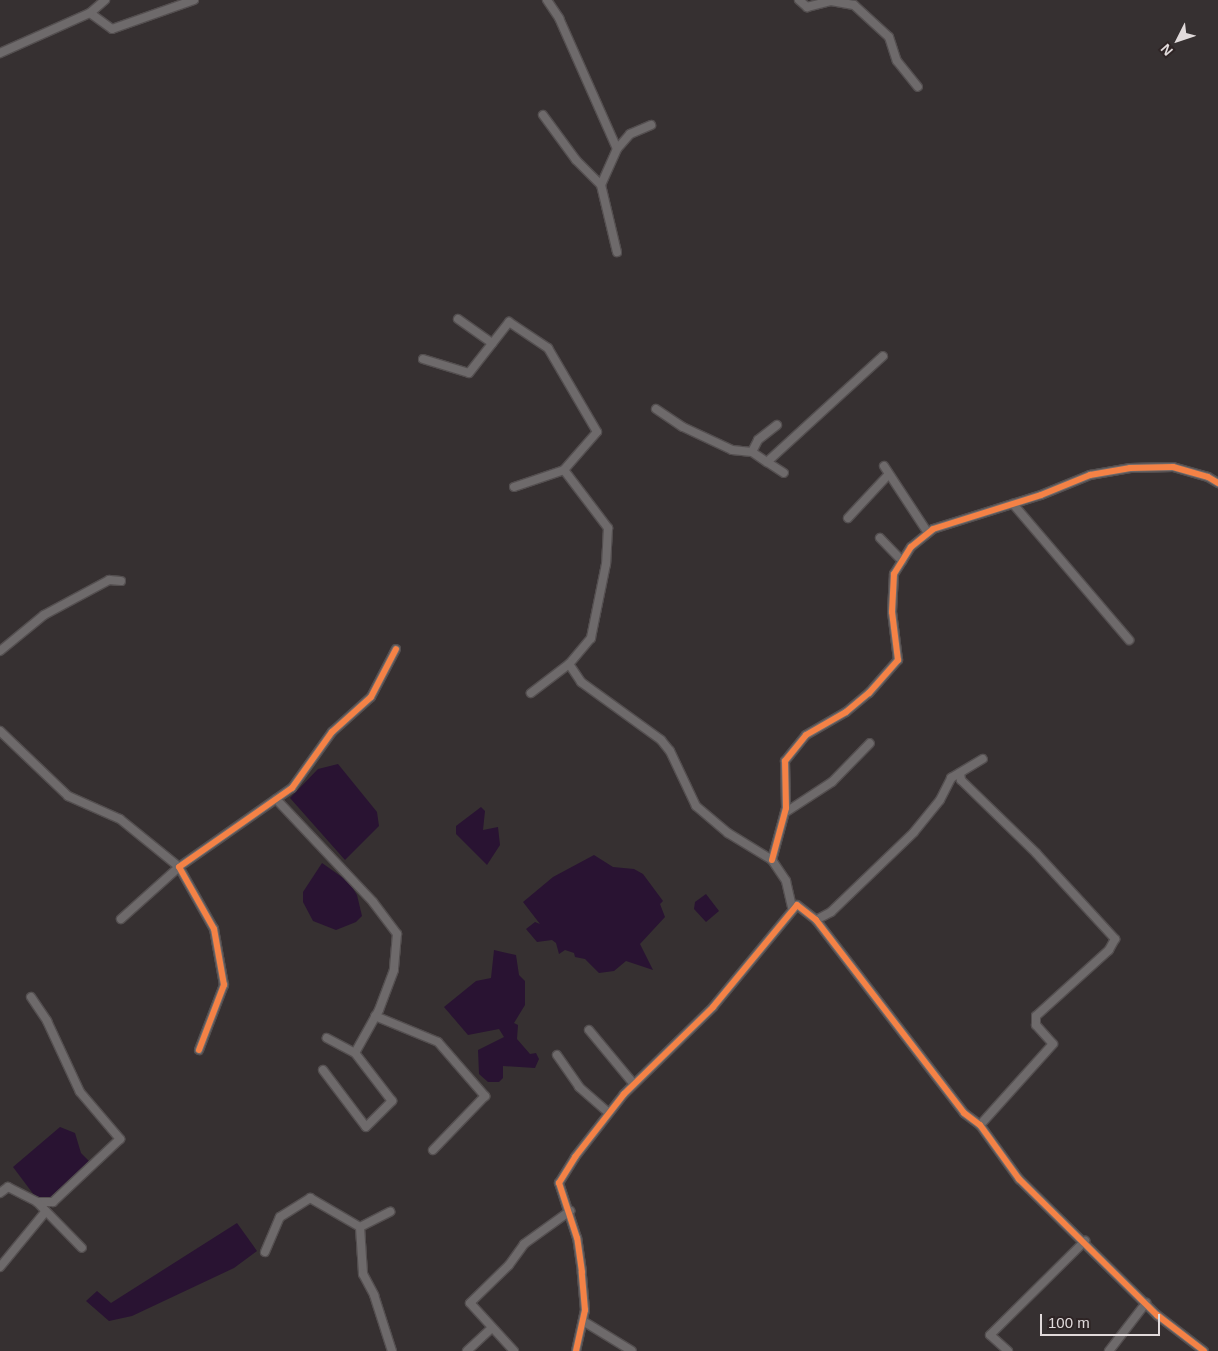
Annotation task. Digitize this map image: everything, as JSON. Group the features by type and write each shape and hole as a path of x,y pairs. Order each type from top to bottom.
{"street":[{"path":"0,53 90,13 105,0"},
{"path":"90,13 112,29 194,0"},
{"path":"547,0 559,18 617,149"},
{"path":"799,0 807,7 831,1 854,6 890,37 897,61 918,87"},
{"path":"543,115 576,160 601,185 617,252"},
{"path":"601,185 617,149 630,134 651,124"},
{"path":"458,319 492,343"},
{"path":"423,359 468,373 509,322 548,348 597,432 564,470 514,487"},
{"path":"768,462 883,356"},
{"path":"656,409 683,427 732,450 752,452 784,473"},
{"path":"752,452 758,440 777,425"},
{"path":"884,466 928,533"},
{"path":"772,860 786,812 786,760 806,735 846,712 869,693 898,660 892,612 894,574 911,547 928,533 1090,475 1130,468 1173,467 1208,477 1218,483"},
{"path":"531,693 569,664 591,638 606,564 608,528 564,470"},
{"path":"848,518 889,474"},
{"path":"1013,504 1129,640"},
{"path":"880,538 902,561"},
{"path":"0,651 44,615 109,580 121,581"},
{"path":"121,919 179,866 292,788 332,732 372,697 396,649"},
{"path":"569,664 581,682 660,740 670,751 696,806 728,833 772,860 786,881 792,908"},
{"path":"0,731 68,796 120,819 179,866 214,929 224,985 199,1050"},
{"path":"786,812 832,782 870,743"},
{"path":"816,920 830,912 914,832 940,800 951,778 983,759"},
{"path":"960,773 961,780 1036,853 1115,939 1108,950 1036,1016 1036,1025 1053,1044 980,1124"},
{"path":"276,799 373,902 397,934 394,970 375,1016 355,1053"},
{"path":"576,1351 583,1321 582,1272 570,1212 559,1183 608,1112 633,1083 713,1007 769,942 792,908 797,906 816,920 958,1105 980,1124 1019,1179 1085,1241 1146,1303 1204,1351"},
{"path":"31,997 47,1021 80,1092 120,1139 53,1202 38,1202"},
{"path":"375,1016 438,1042 485,1096 434,1150"},
{"path":"589,1030 633,1083"},
{"path":"323,1070 366,1127 392,1101 355,1053 327,1038"},
{"path":"557,1055 579,1087 608,1112"},
{"path":"0,1193 8,1187 38,1202 82,1248"},
{"path":"265,1252 280,1217 310,1198 360,1227"},
{"path":"0,1267 46,1211"},
{"path":"360,1227 390,1212"},
{"path":"514,1351 470,1303 509,1265 524,1244 570,1212"},
{"path":"360,1227 363,1274 374,1295 392,1351"},
{"path":"1008,1351 990,1335 1085,1241"},
{"path":"1109,1351 1146,1303"},
{"path":"583,1321 632,1351"},
{"path":"467,1351 492,1328"}],"shaded area":[{"path":"338,764 377,812 379,826 345,860 290,798 318,769"},
{"path":"481,807 485,811 483,830 498,827 500,845 487,865 456,834 456,826"},
{"path":"594,855 613,867 634,869 643,874 663,901 660,904 665,917 640,944 653,970 626,961 614,971 599,973 585,959 575,957 574,953 565,950 559,954 556,943 552,940 537,942 526,929 535,922 540,924 523,902 553,877"},
{"path":"322,863 349,882 357,895 362,916 356,922 336,930 313,921 303,902 303,892"},
{"path":"706,894 719,911 706,922 694,909 695,902"},
{"path":"494,950 516,955 519,975 525,981 525,1005 514,1023 518,1025 517,1039 530,1054 536,1053 539,1059 535,1068 503,1066 503,1078 499,1082 488,1082 479,1074 478,1050 504,1037 499,1029 468,1035 444,1007 476,981 491,978"},
{"path":"60,1127 75,1133 81,1153 90,1162 52,1199 43,1200 34,1195 13,1167"},
{"path":"237,1223 257,1251 234,1268 132,1316 109,1321 86,1301 97,1291 111,1303"}],"cycle path":[{"path":"772,860 786,808 785,761 806,735 846,712 869,693 898,660 892,612 894,574 911,547 933,529 1041,495 1090,475 1130,468 1173,467 1208,477 1218,483"},
{"path":"199,1050 224,985 214,929 179,867 292,788 332,732 371,697 396,649"},
{"path":"576,1351 585,1310 582,1272 577,1238 559,1183 575,1157 624,1094 713,1007 797,905 816,920 964,1113 980,1125 1019,1179 1157,1315 1204,1351"}]}
